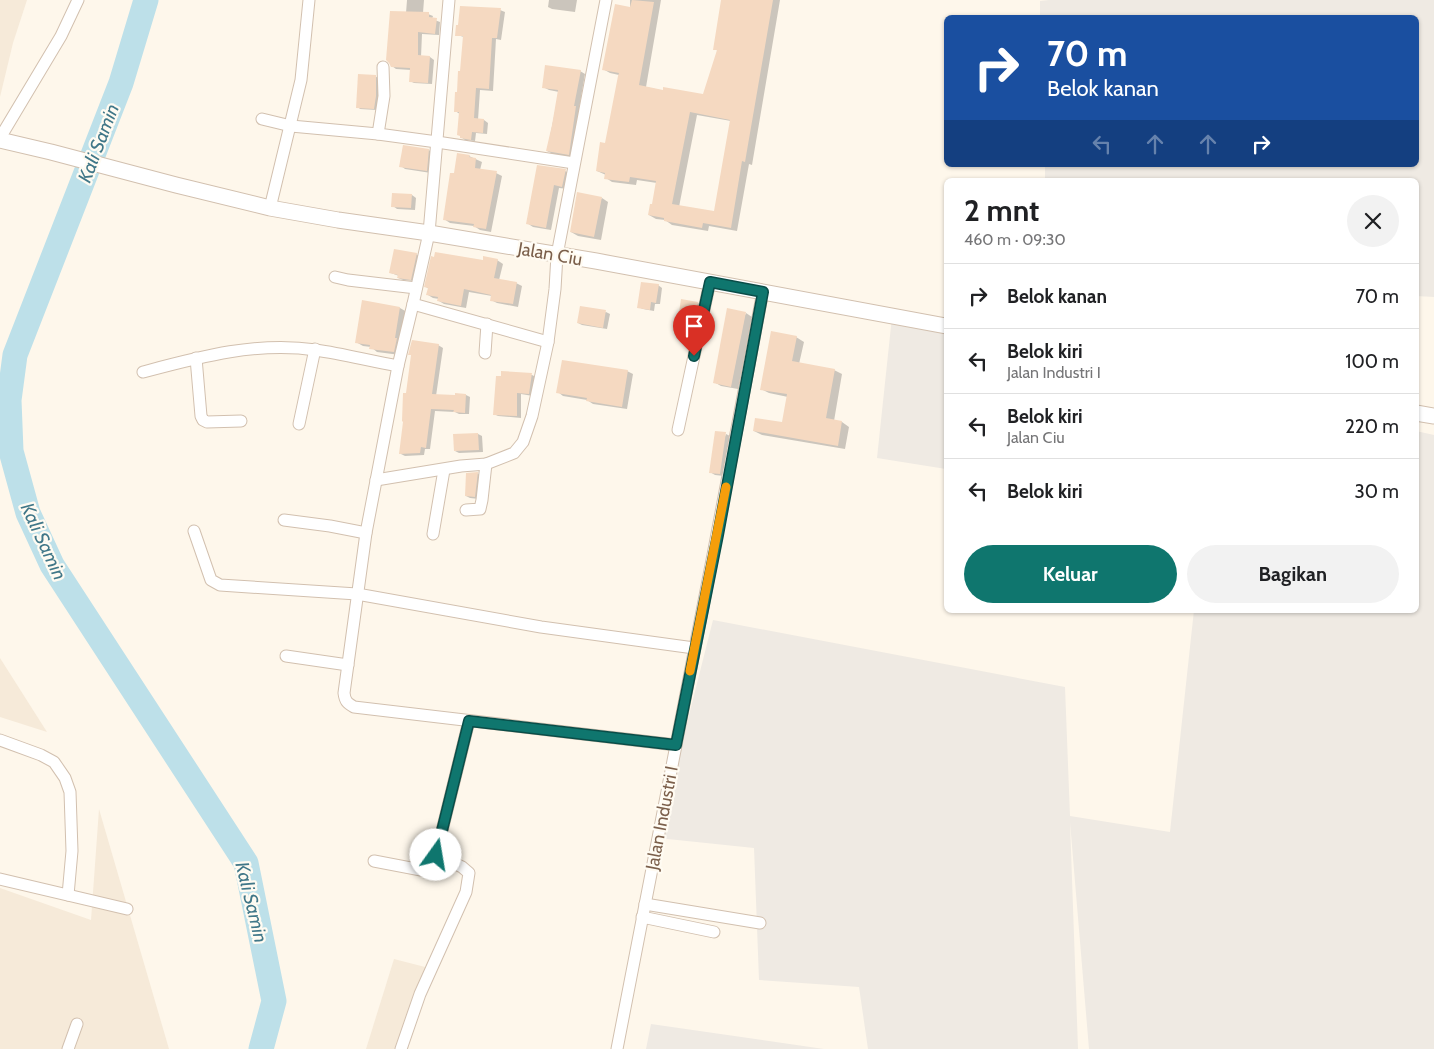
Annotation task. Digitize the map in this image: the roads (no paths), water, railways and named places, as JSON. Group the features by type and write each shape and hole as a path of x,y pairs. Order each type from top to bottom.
{"street":[{"path":"0,139 61,36 78,0"},
{"path":"270,208 301,80 309,0"},
{"path":"449,0 429,233 398,366 366,533 344,693 347,703 354,707 676,745"},
{"path":"376,480 461,466 486,464 514,453 523,442 532,416 548,342 555,289 557,255 606,0"},
{"path":"378,134 384,96 383,67"},
{"path":"262,119 291,126 378,134 574,163"},
{"name":"Jalan Ciu","path":"0,139 270,208 557,255 944,326"},
{"path":"335,277 416,288"},
{"path":"678,430 710,282"},
{"name":"Jalan Industri I","path":"617,1049 694,648 718,535 763,292"},
{"path":"413,304 548,342"},
{"path":"485,353 486,324"},
{"path":"143,372 196,358 256,348 315,349 398,366"},
{"path":"299,424 315,349"},
{"path":"196,358 201,416 203,420 207,422 241,421"},
{"path":"1419,414 1434,416"},
{"path":"466,510 480,509 482,505 486,464"},
{"path":"433,534 444,470"},
{"path":"284,520 366,533"},
{"path":"194,531 211,580 220,585 357,594 541,627 694,648"},
{"path":"286,656 348,665"},
{"path":"374,861 421,870 428,868 433,863 469,721"},
{"path":"0,740 41,755 54,762 65,778 70,792 72,851 68,895"},
{"path":"401,1049 420,994 466,892 468,882 469,873 462,867 436,855"},
{"path":"0,879 127,909"},
{"path":"645,904 760,923"},
{"path":"642,917 714,932"},
{"path":"68,1049 77,1024"}],"waterway":[{"name":"Kali Samin","path":"146,0 121,83 15,355 9,400 11,451 28,513 52,565 246,863 274,1001 261,1049"}]}
